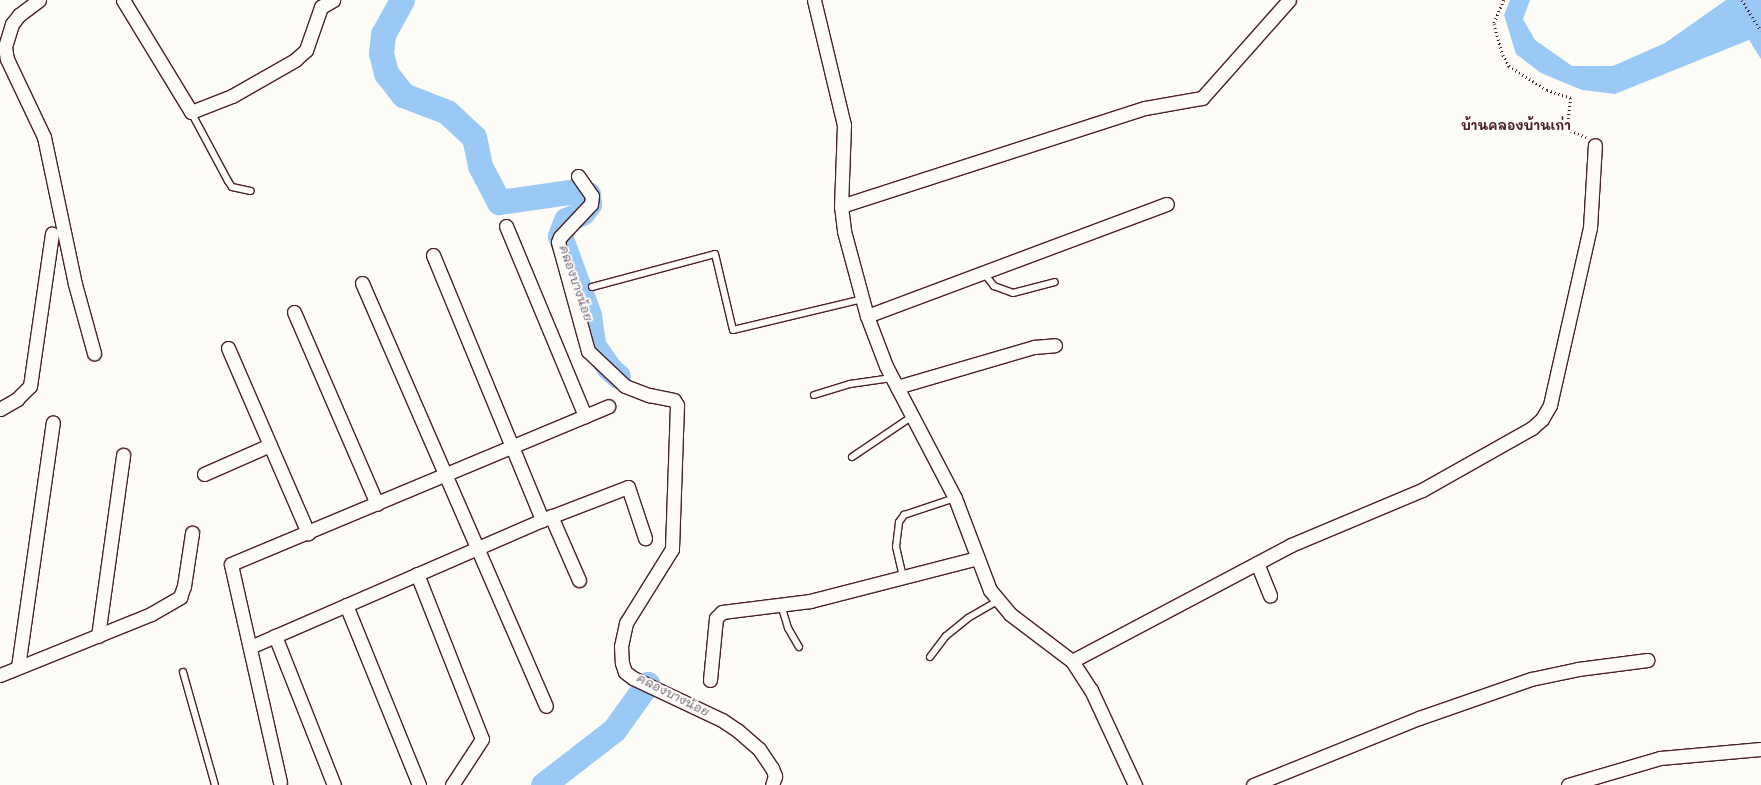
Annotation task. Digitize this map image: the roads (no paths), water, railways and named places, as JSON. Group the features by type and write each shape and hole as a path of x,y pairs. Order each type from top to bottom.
{"street":[{"path":"39,0 19,15 12,24 5,47 7,59 44,137 75,284 94,353"},
{"path":"123,0 191,112 232,96 295,60 306,50 319,11 326,3 333,0"},
{"path":"814,0 844,125 841,206 844,231 867,316 895,383 954,498 997,601 1043,642 1072,661 1091,690 1135,785"},
{"path":"841,206 1114,117 1145,108 1202,98 1289,0"},
{"path":"1072,661 1291,545 1422,490 1532,428 1542,419 1550,404 1590,228 1595,145"},
{"path":"578,176 592,196 592,204 558,241 588,351 606,371 625,386 642,393 674,400 676,405 672,549 626,623 621,646 622,663 626,672 633,678 722,720 737,730 759,749 772,768 775,776 772,785"},
{"path":"867,316 1167,204"},
{"path":"506,226 585,416"},
{"path":"0,409 17,399 30,386 52,234"},
{"path":"433,255 512,447 578,580"},
{"path":"362,283 546,706"},
{"path":"294,312 377,504"},
{"path":"895,383 1027,349 1056,344"},
{"path":"228,348 308,533"},
{"path":"281,784 231,564 608,406"},
{"path":"18,668 53,422"},
{"path":"204,474 270,444"},
{"path":"98,636 123,455"},
{"path":"250,647 546,518 628,486 645,538"},
{"path":"0,675 151,614 180,597 184,586 192,533"},
{"path":"710,680 718,614 810,601 978,558"},
{"path":"1257,563 1270,596"},
{"path":"417,574 482,740 452,785"},
{"path":"346,605 419,785"},
{"path":"275,636 334,785"},
{"path":"1253,785 1419,718 1531,680 1578,669 1647,660"},
{"path":"1568,785 1660,758 1761,749"}],"lane":[{"path":"191,112 228,181 232,186 251,191"},
{"path":"592,287 715,254 733,330 863,299"},
{"path":"983,272 994,286 1013,293 1055,282"},
{"path":"814,395 850,384 895,383"},
{"path":"852,457 911,416"},
{"path":"903,577 896,547 899,522 904,515 954,498"},
{"path":"930,657 951,632 997,601"},
{"path":"781,605 788,628 799,647"},
{"path":"184,672 215,785"}],"water":[{"path":"1510,0 1530,0 1523,19 1535,40 1572,66 1613,66 1665,43 1726,0 1761,0 1761,59 1749,40 1615,94 1582,90 1541,73 1516,54 1504,15"}],"waterway":[{"name":"คลองบางน้อย","path":"402,0 383,34 381,53 386,73 403,95 447,112 474,137 480,166 499,202 575,191 588,194 589,204 582,213 566,220 560,236 589,315 593,345 609,368 618,376"},
{"path":"543,785 614,730 647,684"}],"district":[{"name":"บ้านคลองบ้านเก่า","path":"1516,125"}]}
